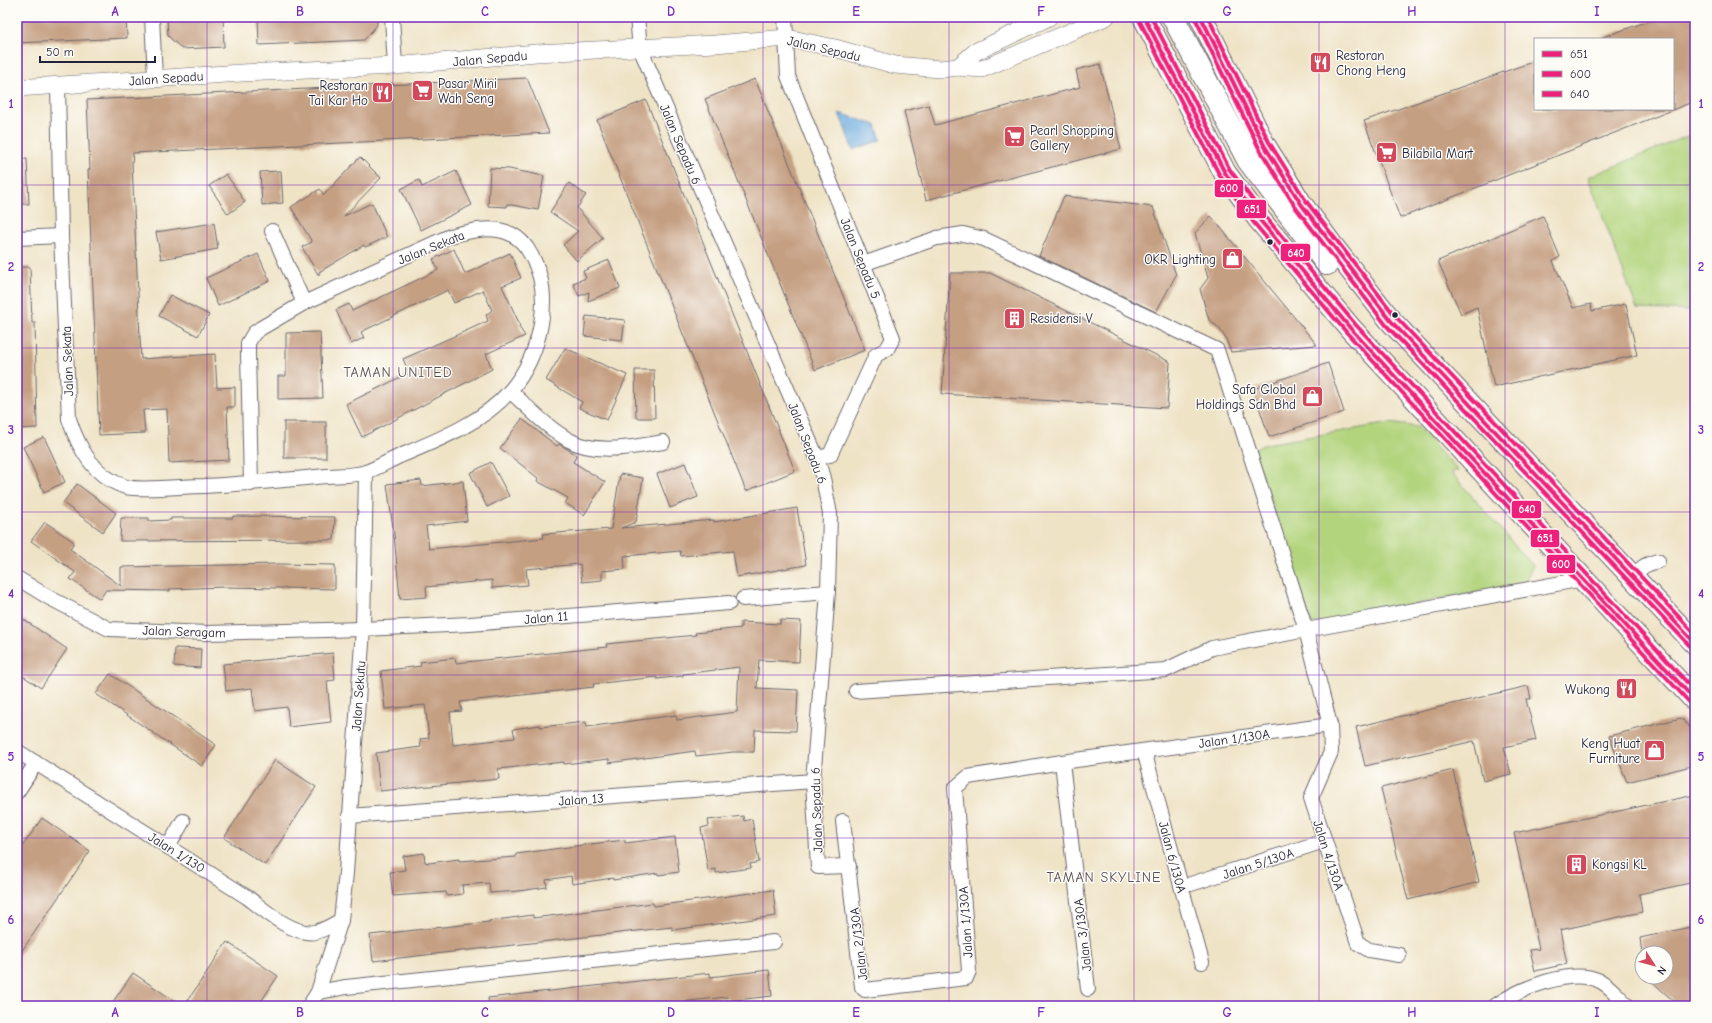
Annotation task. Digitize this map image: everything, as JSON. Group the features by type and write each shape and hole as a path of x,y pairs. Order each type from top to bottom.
{"main road":[{"path":"1144,17 1225,173 1259,219 1351,329 1695,700"},
{"path":"1173,17 1248,160 1305,236 1354,295 1359,300 1391,321"},
{"path":"1201,17 1264,145 1308,214 1391,321 1695,643"}],"street":[{"path":"152,17 154,78"},
{"path":"392,17 395,66"},
{"name":"Jalan Sepadu 6","path":"637,17 640,48 817,458 823,478 830,514 828,592 813,781 818,867 848,866"},
{"name":"Jalan Sepadu 5","path":"785,17 788,76 893,338 888,350 876,355 830,455 817,458"},
{"path":"958,67 975,52 1050,17"},
{"name":"Jalan Sepadu","path":"17,88 154,78 395,66 536,54 787,38 835,48 895,66 940,70 958,67 982,69 1106,17"},
{"name":"Jalan Sekata","path":"58,86 61,236 69,419 77,443 89,462 107,478 127,487 251,484 366,472 464,427 510,391 531,355 542,315 542,282 535,262 526,245 512,235 500,231 470,231 450,236 304,303 254,333 248,343 251,484"},
{"path":"272,230 304,303"},
{"path":"863,264 937,238 963,234 984,239 1217,350 1306,630 1330,725"},
{"path":"17,238 61,236"},
{"path":"510,391 552,428 570,441 597,448 627,449 663,442"},
{"name":"Jalan Sekutu","path":"309,1006 318,992 341,920 363,629 366,472"},
{"path":"1636,580 1638,572 1642,567 1658,561"},
{"name":"Jalan Seragam","path":"17,578 48,597 109,629 207,633 363,629"},
{"path":"856,691 1166,670 1212,648 1583,579"},
{"path":"743,599 828,592"},
{"name":"Jalan 11","path":"363,629 470,624 729,603"},
{"name":"Jalan 1/130A","path":"966,978 969,970 955,788 968,777 1062,762 1330,725"},
{"name":"Jalan 4/130A","path":"1330,725 1331,752 1311,798 1358,943 1368,950 1399,955"},
{"name":"Jalan 1/130","path":"17,751 247,897 276,920 306,932 314,932 326,928 341,920"},
{"name":"Jalan 6/130A","path":"1144,751 1202,962"},
{"name":"Jalan 3/130A","path":"1062,762 1088,989"},
{"path":"17,792 36,763"},
{"name":"Jalan 13","path":"349,816 813,781"},
{"path":"168,847 183,821"},
{"name":"Jalan 2/130A","path":"843,821 862,987 865,990 966,978"},
{"name":"Jalan 5/130A","path":"1191,884 1324,841"},
{"path":"318,992 354,986 774,942"},
{"path":"1495,1006 1508,997 1553,980 1579,976 1601,982 1628,1006"}],"green space":[{"path":"1695,133 1695,311 1637,309 1588,177"},
{"path":"1390,423 1418,427 1458,471 1451,472 1533,566 1527,577 1530,582 1312,624 1253,449 1266,444"}],"water":[{"path":"839,113 876,125 881,140 853,150"}],"building":[{"path":"17,17 126,17 127,38 17,43"},
{"path":"167,17 223,17 224,47 182,49 168,36"},
{"path":"258,17 377,17 377,25 364,40 259,45"},
{"path":"1660,17 1693,17 1695,24 1695,101 1674,109 1674,38 1603,37"},
{"path":"1534,61 1534,110 1672,110 1400,218 1364,121"},
{"name":"Pearl Shopping Gallery","path":"1100,64 1121,149 926,200 904,111 929,105 935,125 1080,87 1076,70"},
{"path":"527,78 549,133 133,153 132,164 141,359 215,354 217,388 235,387 235,407 227,407 229,460 169,463 167,409 143,410 145,433 99,435 88,170 90,169 87,100"},
{"path":"755,79 865,350 815,370 705,99"},
{"path":"646,100 795,471 746,491 597,120"},
{"path":"360,157 381,178 344,216 372,203 387,237 365,247 364,245 319,272 319,276 302,247 312,242 291,207 320,189 324,195"},
{"path":"17,159 27,159 29,204 17,204"},
{"path":"490,168 509,169 544,176 538,210 507,204 507,207 488,206"},
{"path":"281,171 283,203 262,205 260,172"},
{"path":"456,171 472,205 421,230 401,189 419,180 422,187"},
{"path":"226,174 245,202 228,214 209,186"},
{"path":"569,183 586,195 577,208 603,238 577,261 563,245 578,231 550,212"},
{"path":"1064,196 1153,207 1176,275 1156,312 1039,256"},
{"path":"1211,216 1317,345 1231,352 1226,339 1219,328 1209,320 1200,289 1208,278 1195,233"},
{"path":"1543,216 1560,257 1553,261 1573,308 1591,304 1592,311 1626,304 1637,355 1494,387 1477,307 1461,314 1438,261"},
{"path":"214,223 218,249 161,259 156,232"},
{"path":"454,249 465,274 510,253 521,278 502,286 520,325 519,327 525,336 486,354 492,369 362,437 346,404 409,373 403,359 488,321 486,315 492,310 483,290 454,303 448,290 361,332 364,338 351,344 336,310 349,304 352,311 438,270 433,259"},
{"path":"258,254 270,281 218,306 206,278"},
{"path":"609,260 620,288 588,301 589,292 579,296 573,283 586,278 583,271"},
{"path":"17,267 30,267 32,323 35,323 37,428 17,429"},
{"name":"Residensi V","path":"950,273 990,273 1170,362 1167,408 942,394"},
{"path":"170,295 209,315 198,336 159,316"},
{"path":"586,316 625,320 622,340 584,336"},
{"path":"320,332 323,398 278,399 278,376 286,376 286,333"},
{"path":"565,348 627,375 607,420 579,408 582,402 546,380"},
{"path":"1328,363 1344,412 1269,437 1253,389"},
{"path":"635,370 654,370 655,418 636,418"},
{"path":"522,419 557,446 559,444 577,455 573,462 605,482 584,515 565,503 568,498 537,481 538,478 500,448"},
{"path":"284,422 326,422 326,458 284,458"},
{"path":"44,437 65,482 44,492 23,447"},
{"path":"491,462 509,496 487,507 470,473"},
{"path":"685,463 698,497 670,508 657,474"},
{"path":"620,474 643,478 636,522 621,528 714,520 714,522 797,508 806,565 737,577 733,551 681,556 680,551 624,556 625,569 602,571 602,580 582,582 580,564 526,569 528,585 492,588 492,580 426,587 427,597 400,599 394,535 387,484 421,480 422,486 463,481 467,521 426,526 429,549 544,538 543,534 611,529"},
{"path":"77,484 116,513 103,532 63,503"},
{"path":"233,516 335,517 334,540 120,541 121,518 149,518 149,521 171,520 171,518 233,518"},
{"path":"45,522 74,542 70,549 121,586 121,567 280,564 335,565 335,589 224,587 170,589 170,591 106,590 100,599 70,579 75,572 31,541"},
{"path":"17,615 67,649 41,688 17,672"},
{"path":"780,620 801,621 799,662 759,660 757,688 798,690 796,731 755,730 754,752 733,752 696,756 695,751 609,763 609,759 564,764 564,762 498,769 499,779 380,791 376,753 421,747 420,739 429,738 425,705 385,709 381,671 421,666 420,662 455,658 456,663 607,647 606,644 696,635 695,633 741,628 741,622 780,624","holes":["739,667 737,712 677,720 676,715 587,727 586,722 540,727 540,725 513,729 515,738 453,745 450,712 462,711 460,702 594,687 593,684 657,677 657,679 683,676 683,674"]},
{"path":"175,648 201,649 200,668 174,666"},
{"path":"333,653 335,680 327,681 331,722 289,727 287,707 255,711 252,688 226,691 223,664"},
{"path":"110,674 216,745 202,766 96,694"},
{"path":"1528,686 1531,699 1526,699 1536,740 1504,747 1511,774 1483,781 1474,741 1365,766 1356,727"},
{"name":"Keng Huat Furniture","path":"1681,718 1695,733 1695,765 1627,782 1609,736"},
{"path":"275,760 316,787 265,865 224,838"},
{"path":"1453,770 1479,882 1408,900 1381,788"},
{"name":"Kongsi KL","path":"1695,795 1695,882 1639,894 1642,912 1560,930 1567,964 1535,971 1530,950 1539,949 1514,833"},
{"path":"743,816 744,821 752,819 759,862 750,864 751,868 716,873 716,869 708,871 701,828 709,826 708,820"},
{"path":"42,818 90,851 17,958 17,854"},
{"path":"675,837 679,872 658,875 658,873 613,880 613,878 572,884 571,876 546,880 547,887 519,891 490,893 489,883 462,885 463,894 447,896 446,892 393,896 390,872 405,870 403,856 424,853 425,862 429,863 459,859 459,861 516,857 516,854 625,840 625,843"},
{"path":"773,890 776,916 672,930 672,927 373,961 370,935 489,922 533,915 533,918 653,903 654,906"},
{"path":"1695,926 1695,1006 1679,1006 1656,985 1674,985 1674,945 1641,945 1640,938"},
{"path":"227,942 278,976 258,1006 184,1006"},
{"path":"769,970 772,996 728,1001 727,997 641,1006 489,1006 488,998 710,973 710,977"},
{"path":"133,973 182,1006 110,1006"}],"transit line":[{"name":"651","path":"1144,17 1225,173 1259,219 1351,329 1695,700"},
{"name":"640","path":"1151,17 1230,170 1264,215 1356,325 1695,691"},
{"name":"651","path":"1201,17 1264,145 1301,204 1391,321 1695,643"},
{"name":"640","path":"1208,17 1269,142 1306,201 1396,317 1695,634"},
{"name":"600","path":"1139,20 1220,176 1254,223 1347,333 1691,704"},
{"name":"600","path":"1196,20 1259,148 1296,208 1386,325 1691,647"}],"place":[{"name":"Restoran Chong Heng","path":"1321,62"},
{"name":"Pasar Mini Wah Seng","path":"422,90"},
{"name":"Restoran Tai Kar Ho","path":"383,92"},
{"name":"Pearl Shopping Gallery","path":"1014,137"},
{"name":"Bilabila Mart","path":"1386,153"},
{"name":"OKR Lighting","path":"1232,259"},
{"name":"Residensi V","path":"1014,318"},
{"name":"Safa Global Holdings Sdn Bhd","path":"1312,396"},
{"name":"Wukong","path":"1626,689"},
{"name":"Keng Huat Furniture","path":"1655,750"},
{"name":"Kongsi KL","path":"1577,864"}],"district":[{"name":"TAMAN UNITED","path":"398,372"},
{"name":"TAMAN SKYLINE","path":"1104,877"}]}
